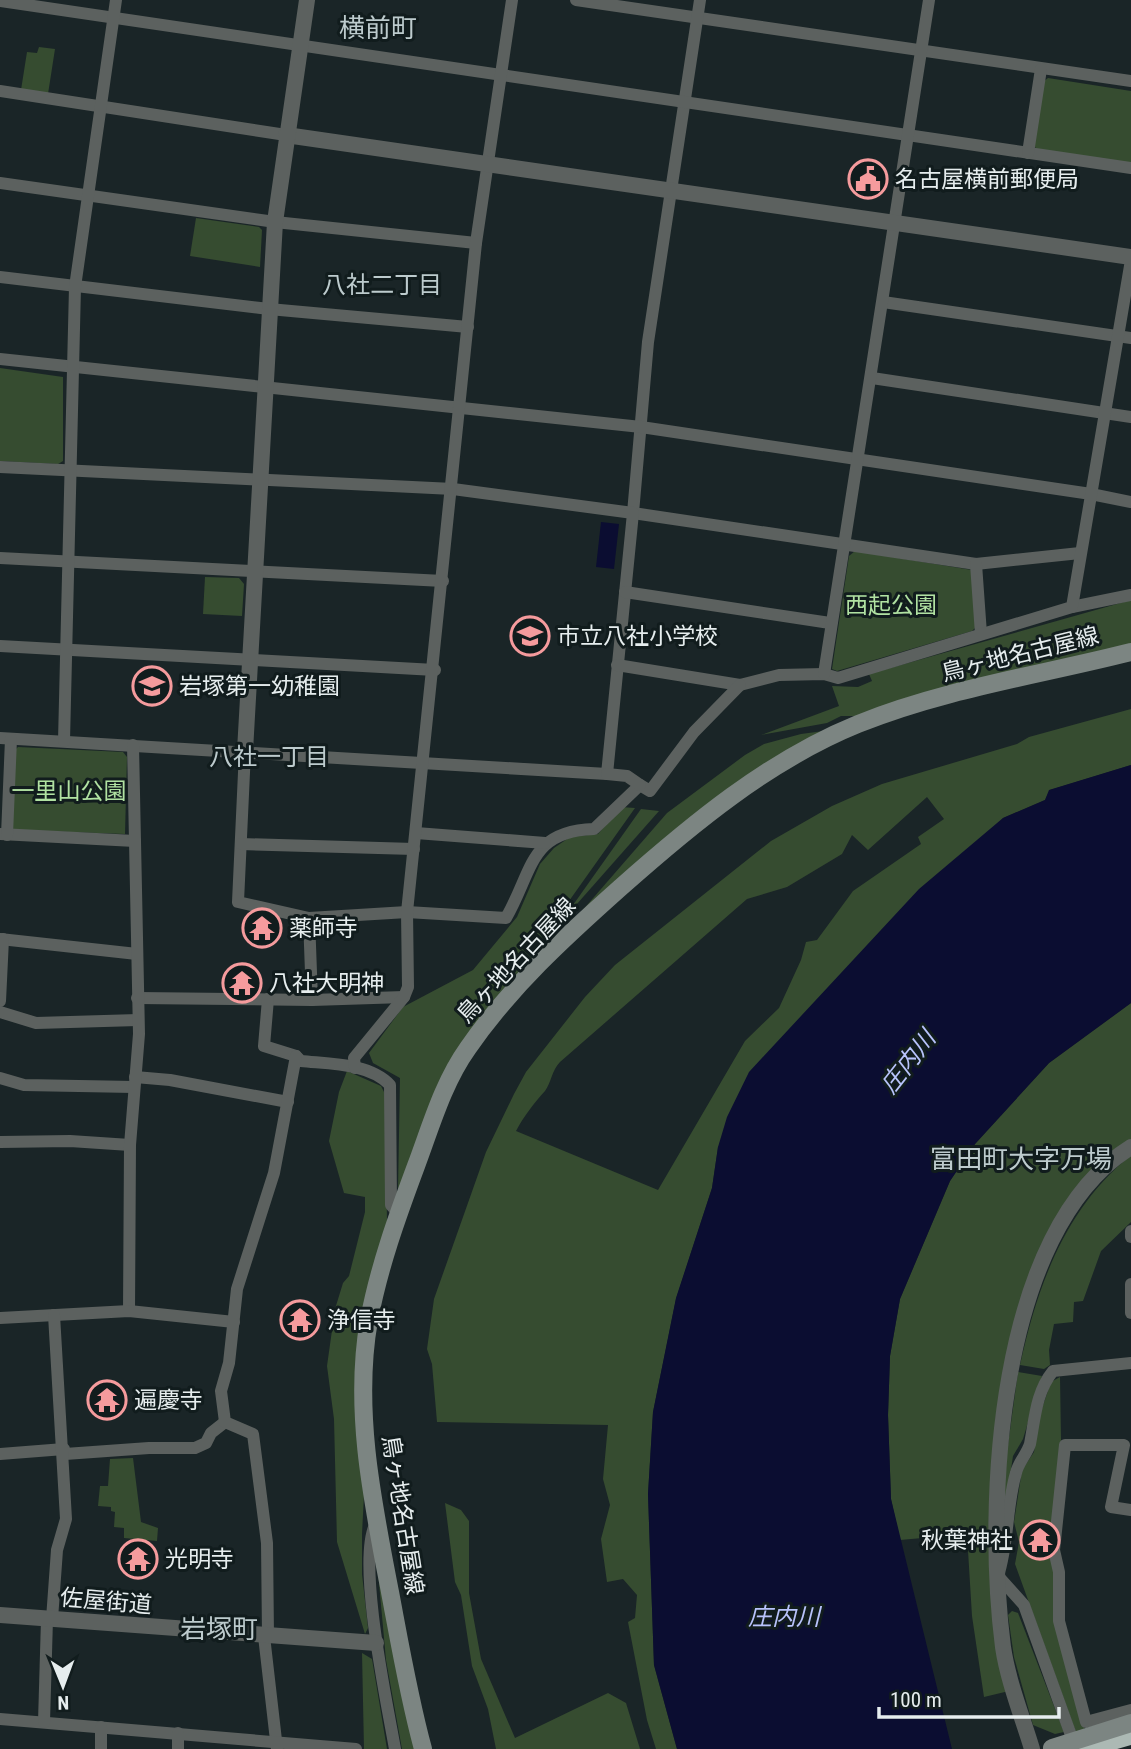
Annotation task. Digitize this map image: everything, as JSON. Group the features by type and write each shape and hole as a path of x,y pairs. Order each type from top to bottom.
{"highway":[{"path":"1078,1749 1131,1734"}],"main road":[{"name":"鳥ヶ地名古屋線","path":"423,1749 376,1522 366,1437 364,1378 369,1322 382,1264 398,1213 442,1094 474,1040 512,992 559,943 635,875 730,799 789,759 856,725 954,695 1131,652"},
{"path":"1050,1748 1131,1724"}],"street":[{"path":"64,741 66,561 75,287 116,0"},
{"path":"307,0 275,222 238,902 309,918 408,912 506,918 545,844 567,830 594,829 640,785"},
{"path":"355,1068 354,1058 404,997 408,986 408,912 435,670 468,327 487,165 512,0"},
{"path":"576,0 1131,81"},
{"path":"607,774 648,342 700,0"},
{"path":"824,674 929,0"},
{"path":"0,1 1131,169"},
{"path":"1028,153 1041,69"},
{"path":"0,91 1131,259 1125,338 1106,414 1072,607"},
{"path":"0,183 275,222 477,243"},
{"path":"0,277 270,309 468,327"},
{"path":"883,302 1125,338"},
{"path":"0,359 265,390 641,427 1131,502"},
{"path":"872,378 1131,417"},
{"path":"0,467 453,489 976,564 1080,553"},
{"path":"0,558 443,581"},
{"path":"976,564 981,634"},
{"path":"625,592 831,623"},
{"path":"617,665 740,685 779,675 824,674 838,678 1072,607 1086,607 1131,595"},
{"path":"0,646 435,670"},
{"path":"135,841 4,835 5,738 607,774 627,776 650,791 694,732 740,685"},
{"path":"129,1311 130,1145 138,1020 133,745"},
{"path":"416,833 545,844"},
{"path":"241,844 414,849"},
{"path":"309,918 312,1000"},
{"path":"0,1001 1,939 137,954"},
{"path":"137,998 312,1000 404,997"},
{"path":"268,999 264,1046 296,1056 301,1061 355,1068 383,1077 390,1085 391,1205 398,1213"},
{"path":"0,1012 36,1023 138,1020"},
{"path":"225,1422 221,1391 229,1363 237,1289 274,1173 296,1056"},
{"path":"0,1079 37,1086 170,1080 288,1102"},
{"path":"0,1142 70,1141 130,1145"},
{"path":"1032,1749 1004,1648 998,1576 999,1447 1010,1366 1044,1258 1064,1221 1086,1188 1112,1159 1131,1147"},
{"path":"1131,1231 1131,1237"},
{"path":"1131,1284 1131,1313"},
{"path":"0,1318 129,1311 234,1322"},
{"path":"44,1722 49,1619 57,1550 66,1519 54,1315"},
{"path":"998,1576 1007,1548 1016,1471 1029,1447 1034,1414 1045,1381 1053,1371 1131,1363"},
{"path":"0,1454 195,1448 206,1443 211,1433 225,1422"},
{"path":"225,1422 253,1434 267,1543 266,1636 277,1745"},
{"path":"1131,1510 1111,1507 1124,1445 1065,1445 1054,1550 1059,1572 1059,1621 1086,1722 1131,1710"},
{"path":"376,1522 371,1532 376,1643 395,1749"},
{"path":"998,1576 1024,1605 1078,1749"},
{"name":"佐屋街道","path":"0,1615 376,1643"},
{"path":"0,1719 178,1733 277,1745 356,1749"},
{"path":"101,1727 101,1749"},
{"path":"177,1749 178,1733"}],"green space":[{"path":"39,47 55,49 48,94 21,90 27,52 37,53"},
{"path":"1048,78 1131,91 1131,163 1037,149 1033,145 1043,82"},
{"path":"196,218 259,227 262,230 260,267 190,256"},
{"path":"0,368 63,377 63,461 58,464 0,461"},
{"name":"西起公園","path":"855,551 972,570 976,627 972,631 837,671 832,669 849,556"},
{"path":"205,577 239,578 244,584 242,616 203,614"},
{"path":"1131,600 1131,644 862,716 841,716 827,723 761,735 839,706 832,686 858,687 872,681 869,674"},
{"path":"1131,709 1131,765 1050,790 1045,800 1003,818 718,1147 712,1188 676,1299 653,1412 648,1494 654,1665 677,1749 656,1749 647,1720 628,1622 635,1618 637,1595 623,1579 607,1582 601,1539 610,1505 603,1479 608,1425 437,1422 432,1364 427,1349 434,1299 486,1152 526,1072 585,997 615,965 771,841 832,806 882,784 1017,744 1029,737","holes":["927,797 944,819 918,837 921,844 853,891 817,940 806,942 801,960 779,1008 745,1041 658,1190 516,1131 545,1091 560,1062 747,899 787,887 842,854 852,835 868,850"]},
{"path":"831,730 568,927 667,813 764,744 801,734"},
{"name":"一里山公園","path":"18,747 123,752 127,757 125,834 14,830 10,825 13,752"},
{"path":"621,807 635,808 552,925 548,946 499,999 398,1190 400,1078 373,1063 369,1053 403,1007 473,970 517,917 540,864 554,848 570,837 598,834"},
{"path":"641,809 659,811 561,922"},
{"path":"1131,1003 1131,1139 1104,1160 1067,1204 1021,1301 1004,1366 996,1416 990,1504 1009,1691 984,1697 972,1616 967,1534 900,1540 891,1499 888,1415 890,1356 900,1299 950,1181 975,1144 1049,1063"},
{"path":"347,1071 381,1086 385,1094 387,1222 376,1262 362,1534 362,1574 368,1628 365,1634 337,1542 334,1419 327,1366 335,1309 343,1283 349,1276 365,1212 365,1197 344,1193 329,1141 339,1092"},
{"path":"1131,1155 1131,1222 1101,1251 1083,1301 1074,1302 1073,1322 1054,1324 1049,1350 1050,1365 1044,1369 1020,1365 1036,1306 1058,1250 1088,1199"},
{"path":"1018,1372 1042,1376 1023,1439 1013,1456 1003,1522 1006,1459"},
{"path":"1060,1377 1061,1440 1050,1551 1055,1573 1054,1621 1090,1749 1082,1749 1015,1564 1019,1542 1014,1522 1022,1470 1034,1452 1039,1417 1051,1382"},
{"path":"133,1458 141,1522 158,1528 157,1541 124,1538 124,1528 114,1527 115,1512 111,1511 111,1507 98,1506 100,1486 108,1486 110,1459"},
{"path":"445,1503 461,1510 469,1521 469,1593 481,1659 515,1738 608,1693 626,1703 640,1749 496,1749 488,1709 472,1666 461,1595 455,1582"},
{"path":"378,1572 417,1749 402,1749 386,1660"},
{"path":"1012,1611 1018,1613 1064,1732 1055,1734 1033,1725 1014,1657 1008,1615"},
{"path":"362,1653 372,1659 387,1749 364,1749"}],"water":[{"path":"601,522 619,524 614,569 596,567"},
{"name":"庄内川","path":"1131,765 1131,1003 1049,1063 975,1144 950,1181 900,1299 890,1356 888,1415 891,1499 952,1749 677,1749 654,1665 648,1494 653,1412 676,1298 712,1188 718,1147 727,1117 749,1072 919,889 1003,818 1045,800 1049,790"}],"place":[{"name":"名古屋横前郵便局","path":"868,179"},
{"name":"市立八社小学校","path":"530,636"},
{"name":"岩塚第一幼稚園","path":"152,686"},
{"name":"薬師寺","path":"262,928"},
{"name":"八社大明神","path":"242,983"},
{"name":"浄信寺","path":"300,1320"},
{"name":"遍慶寺","path":"107,1400"},
{"name":"秋葉神社","path":"1040,1540"},
{"name":"光明寺","path":"138,1559"}],"district":[{"name":"横前町","path":"378,28"},
{"name":"八社二丁目","path":"382,285"},
{"name":"八社一丁目","path":"269,757"},
{"name":"富田町大字万場","path":"1021,1159"},
{"name":"岩塚町","path":"219,1629"}]}
